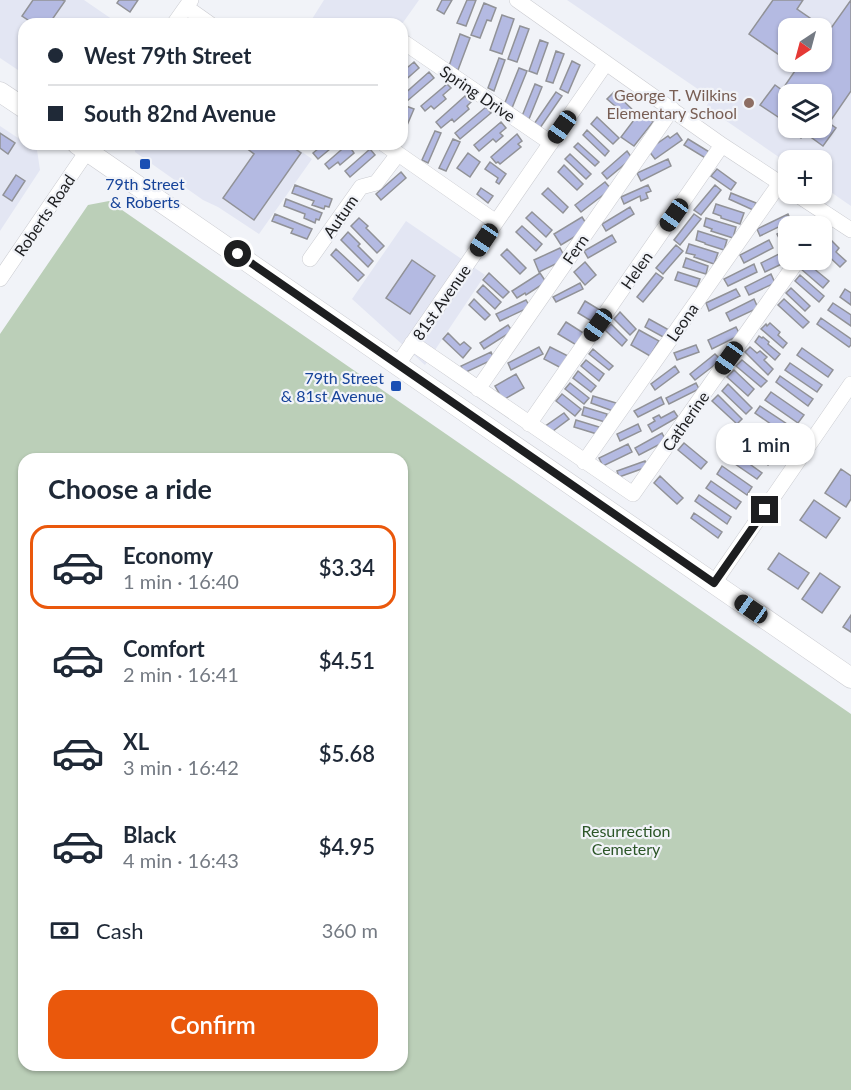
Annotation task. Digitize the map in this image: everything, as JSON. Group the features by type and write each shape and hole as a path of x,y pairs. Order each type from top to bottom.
{"main road":[{"path":"0,92 18,104"},
{"path":"92,150 851,678"}],"street":[{"path":"517,0 778,182"},
{"path":"178,18 188,4 203,18"},
{"name":"Spring Drive","path":"408,45 551,142"},
{"name":"81st Avenue","path":"398,364 606,63"},
{"name":"Fern","path":"478,389 672,109"},
{"name":"Helen","path":"530,424 722,145"},
{"name":"Roberts Road","path":"0,279 83,150"},
{"path":"392,150 496,222"},
{"name":"Autum","path":"310,259 361,187 376,183 398,154"},
{"name":"Leona","path":"584,462 778,194"},
{"path":"807,204 820,216"},
{"path":"832,223 851,230"},
{"name":"Catherine","path":"584,462 633,494 791,270"},
{"path":"412,344 584,462"},
{"path":"714,583 851,384"}],"shaded area":[{"path":"0,0 84,0 110,18 18,18 18,70 0,58"},
{"path":"324,0 419,0 406,18 313,18"},
{"name":"George T. Wilkins Elementary School","path":"567,0 851,0 851,206 832,193 832,150 778,150 778,156 706,107 711,98"},
{"path":"0,126 18,138 18,150 37,150 40,170 0,231"},
{"path":"135,150 299,150 312,159 259,234 218,207 203,200"},
{"path":"406,221 485,275 425,365 352,299"}],"green space":[{"name":"Resurrection Cemetery","path":"109,201 851,714 851,1090 0,1090 0,334 88,205"}],"building":[{"path":"33,0 65,1 53,18 25,18 22,16"},
{"path":"119,0 138,0 130,12 117,3"},
{"path":"442,0 452,0 444,14 437,10"},
{"path":"467,0 476,0 466,26 457,23"},
{"path":"773,0 803,0 797,9 810,18 778,18 778,54 749,34"},
{"path":"851,0 851,91 832,119 832,84 786,84 794,72 832,72 832,27"},
{"path":"484,3 496,8 491,21 487,20 480,38 471,35"},
{"path":"502,15 514,19 502,54 490,50"},
{"path":"520,26 529,29 517,62 508,59"},
{"path":"460,34 470,38 458,70 449,66"},
{"path":"540,40 548,43 537,74 529,71"},
{"path":"556,51 564,54 553,83 546,81"},
{"path":"499,58 505,60 494,91 488,88"},
{"path":"572,61 580,65 568,93 560,89"},
{"path":"414,62 419,68 408,78 408,67"},
{"path":"519,68 527,71 512,108 504,105"},
{"path":"429,72 434,78 408,100 408,91"},
{"path":"447,84 451,88 443,95 446,99 434,109 431,106 425,111 421,106"},
{"path":"535,84 542,87 529,119 522,116"},
{"path":"775,85 778,87 778,117 760,105"},
{"path":"556,92 562,96 540,128 534,124"},
{"path":"614,92 636,113 630,119 607,99"},
{"path":"465,96 471,102 467,106 469,109 454,122 452,119 441,128 436,122"},
{"path":"408,107 414,109 408,123"},
{"path":"486,107 491,113 460,139 455,133"},
{"path":"640,112 653,122 634,146 621,137"},
{"path":"597,117 619,138 613,144 591,124"},
{"path":"501,122 506,128 500,133 503,136 496,142 493,139 479,151 474,145"},
{"path":"587,130 609,151 605,156 583,135"},
{"path":"435,131 441,133 428,163 422,160"},
{"path":"0,133 15,143 8,154 0,148"},
{"path":"677,133 682,140 655,159 648,150 668,136 670,138"},
{"path":"517,134 522,141 518,144 521,147 500,164 496,163 491,157"},
{"path":"812,138 829,138 823,146"},
{"path":"453,139 460,142 446,171 439,168"},
{"path":"688,139 711,153 707,159 684,145"},
{"path":"578,143 599,162 595,166 574,147"},
{"path":"249,150 297,150 301,153 254,220 223,198 254,154"},
{"path":"317,150 329,150 318,159 313,153"},
{"path":"341,150 352,150 354,153 340,165 338,162 329,169 325,164"},
{"path":"369,150 375,155 350,177 345,171"},
{"path":"627,151 632,158 607,179 602,173"},
{"path":"468,153 480,162 470,177 457,168"},
{"path":"570,154 591,174 586,179 565,159"},
{"path":"668,159 671,166 641,181 637,173"},
{"path":"490,162 506,174 499,184 496,182 498,178 485,169"},
{"path":"564,165 583,184 577,190 558,172"},
{"path":"717,169 736,183 731,190 711,176"},
{"path":"401,172 406,178 381,200 376,194"},
{"path":"16,175 25,181 12,201 3,195"},
{"path":"605,182 611,189 581,212 575,205"},
{"path":"295,185 332,199 329,207 325,206 324,209 312,205 314,201 292,193"},
{"path":"648,185 651,191 646,193 648,198 641,201 640,196 624,204 621,197"},
{"path":"715,185 721,190 701,215 694,210"},
{"path":"481,188 493,196 488,203 477,194"},
{"path":"548,188 568,207 563,213 542,194"},
{"path":"731,193 756,203 753,210 729,199"},
{"path":"286,199 322,213 319,220 316,219 315,223 304,218 305,214 284,206"},
{"path":"716,204 744,213 740,224 713,213"},
{"path":"630,207 634,214 606,231 602,224"},
{"path":"532,212 552,230 546,237 526,218"},
{"path":"275,214 312,229 307,239 291,233 293,229 272,221"},
{"path":"694,214 701,219 680,245 674,240"},
{"path":"582,217 589,228 561,245 554,234"},
{"path":"359,218 384,246 377,253 351,226"},
{"path":"706,218 736,227 733,238 711,231 712,229 704,226"},
{"path":"778,219 778,227 760,236 757,229"},
{"path":"522,226 542,244 536,251 516,232"},
{"path":"698,231 727,240 724,250 696,240"},
{"path":"348,232 373,261 368,267 341,240"},
{"path":"612,235 616,242 588,258 584,251"},
{"path":"769,240 773,248 744,263 740,255"},
{"path":"832,241 839,248 836,252 846,261 840,267 832,259"},
{"path":"689,244 718,253 714,264 686,253"},
{"path":"676,245 683,251 663,274 656,268"},
{"path":"560,248 566,259 539,272 534,260"},
{"path":"336,249 364,275 358,281 331,255"},
{"path":"507,249 526,268 520,274 501,255"},
{"path":"778,254 778,266 765,272 761,263"},
{"path":"686,258 708,266 706,274 683,267"},
{"path":"412,260 435,276 410,314 386,298"},
{"path":"585,262 596,275 585,285 574,272"},
{"path":"754,264 757,272 728,286 724,279"},
{"path":"802,270 816,270 829,281 823,288"},
{"path":"678,272 700,279 697,287 675,280"},
{"path":"489,273 509,292 503,298 483,280"},
{"path":"540,273 546,282 517,298 512,291"},
{"path":"656,273 663,278 643,302 637,297"},
{"path":"771,274 775,283 749,295 745,287"},
{"path":"800,275 824,296 819,302 795,281"},
{"path":"580,283 583,289 556,302 553,297"},
{"path":"483,285 501,302 495,309 477,292"},
{"path":"791,288 810,306 805,311 786,293"},
{"path":"736,289 740,296 709,311 706,303"},
{"path":"845,289 851,293 851,305 840,297"},
{"path":"474,299 490,315 485,320 469,305"},
{"path":"754,299 758,308 730,321 726,313"},
{"path":"784,299 809,322 803,328 778,305"},
{"path":"526,300 530,307 500,321 496,314"},
{"path":"585,301 600,310 593,322 578,313"},
{"path":"833,303 851,315 851,326 828,310"},
{"path":"620,312 636,329 630,335 614,319"},
{"path":"821,318 851,339 851,345 849,347 817,324"},
{"path":"649,319 669,330 665,338 645,327"},
{"path":"566,322 585,334 578,346 558,334"},
{"path":"770,323 787,343 783,348 761,329"},
{"path":"611,324 627,340 622,346 605,330"},
{"path":"508,325 512,331 484,349 480,343"},
{"path":"736,327 740,335 712,349 708,340"},
{"path":"639,330 659,341 650,356 631,345"},
{"path":"448,333 460,345 464,342 471,348 463,358 443,339"},
{"path":"759,336 769,342 768,344 780,354 775,360 755,342"},
{"path":"696,345 699,352 677,360 674,353"},
{"path":"539,347 543,354 511,370 508,363"},
{"path":"550,347 570,357 563,369 544,359"},
{"path":"750,347 767,357 764,360 773,369 768,375 745,352"},
{"path":"802,348 833,370 828,377 797,355"},
{"path":"593,349 613,366 609,370 589,354"},
{"path":"491,352 494,359 464,373 461,366"},
{"path":"715,354 721,360 695,380 690,374"},
{"path":"586,360 604,374 599,381 581,366"},
{"path":"742,360 767,381 761,387 736,366"},
{"path":"790,363 822,385 817,392 785,370"},
{"path":"675,366 679,372 655,390 651,384"},
{"path":"734,370 754,389 748,396 727,377"},
{"path":"578,371 596,386 591,392 573,378"},
{"path":"516,374 524,388 503,400 495,386"},
{"path":"780,376 813,399 808,406 776,382"},
{"path":"570,383 589,398 584,404 565,389"},
{"path":"696,383 699,389 669,404 666,398"},
{"path":"728,384 752,408 746,414 722,391"},
{"path":"771,392 804,415 798,423 765,400"},
{"path":"562,394 581,409 575,416 556,401"},
{"path":"718,395 742,419 737,424 712,401"},
{"path":"593,396 616,403 613,411 591,403"},
{"path":"661,397 664,404 638,417 634,411"},
{"path":"760,406 793,428 788,436 755,413"},
{"path":"584,407 607,414 605,422 582,415"},
{"path":"674,411 678,417 652,432 648,425 655,421 653,418 659,415 661,418"},
{"path":"564,413 569,419 549,434 544,427"},
{"path":"576,420 599,427 597,434 574,427"},
{"path":"638,424 641,431 620,441 617,434"},
{"path":"662,433 666,441 639,455 635,448"},
{"path":"741,435 773,458 768,465 736,442"},
{"path":"684,443 707,462 701,469 678,450"},
{"path":"628,444 632,452 603,466 599,458"},
{"path":"730,450 762,473 757,479 725,457"},
{"path":"645,461 647,467 619,477 617,471"},
{"path":"722,466 752,487 747,495 717,474"},
{"path":"841,469 851,476 851,499 846,507 825,493"},
{"path":"660,476 683,498 677,504 654,483"},
{"path":"711,481 741,502 736,509 706,488"},
{"path":"699,495 731,517 727,524 695,501"},
{"path":"814,500 840,518 826,538 800,520"},
{"path":"694,513 722,532 718,538 691,518"},
{"path":"779,553 809,573 798,589 768,569"},
{"path":"820,573 840,587 822,613 802,599"},
{"path":"851,615 851,632 843,627"}],"place":[{"name":"George T. Wilkins Elementary School","path":"749,103"},
{"name":"79th Street & Roberts","path":"145,164"},
{"name":"79th Street & 81st Avenue","path":"396,386"}],"route":[{"path":"238,254 714,583 765,510"}]}
